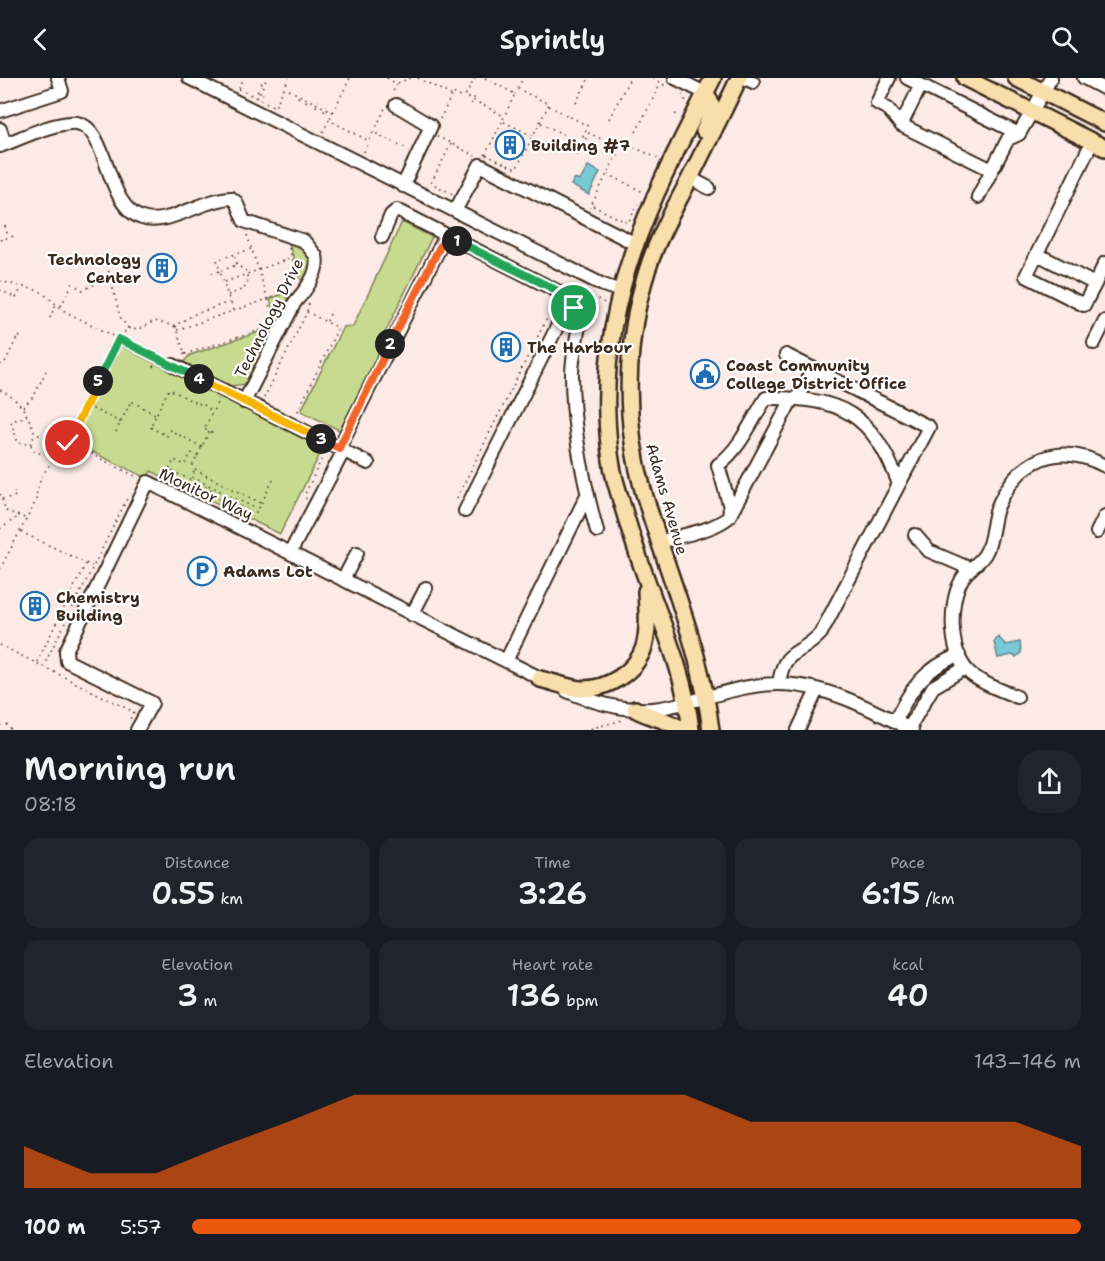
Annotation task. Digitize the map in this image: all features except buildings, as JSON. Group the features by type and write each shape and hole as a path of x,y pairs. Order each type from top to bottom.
{"main road":[{"path":"691,730 680,669 646,579 615,484 608,441 606,394 615,298 634,243 713,78"},
{"path":"965,78 1099,145"},
{"path":"1016,78 1103,118"},
{"name":"Adams Avenue","path":"711,730 700,663 643,488 631,437 630,364 638,304 652,258 690,178 746,79"},
{"path":"668,168 690,178 691,157 708,122 712,106 710,98 705,93"},
{"path":"615,298 638,304"},
{"path":"540,679 581,689 608,684 622,676 634,664 644,647 647,627 646,579"},
{"path":"635,709 644,714 667,720 683,730"}],"street":[{"path":"0,111 62,91 58,78"},
{"path":"189,78 603,285 615,298"},
{"path":"889,78 877,103 888,109 901,125 992,170"},
{"path":"908,78 1019,134"},
{"path":"978,198 1008,139 1019,134 1034,112 1051,78"},
{"path":"1084,78 1105,89"},
{"path":"673,85 705,93"},
{"path":"901,125 921,85"},
{"path":"396,105 431,126 403,186"},
{"name":"Technology Drive","path":"2,145 62,124 81,124 90,129 99,147 117,196 127,209 139,217 147,219 164,217 231,198 236,202 244,221 304,241 314,251 318,261 315,271 295,302 244,402"},
{"path":"0,129 2,145"},
{"path":"1099,145 1026,276 1084,305 1105,264"},
{"path":"455,211 480,165 634,243"},
{"path":"690,178 709,188"},
{"path":"382,237 392,215 397,210 560,292 580,315 572,374 587,495 597,531"},
{"path":"290,554 336,450 446,235"},
{"path":"1037,254 1095,284"},
{"path":"465,511 566,309 574,308"},
{"path":"1094,343 1105,321"},
{"path":"779,684 784,661 790,654 812,644 821,633 929,427 786,355"},
{"path":"169,363 336,450 369,463"},
{"path":"660,542 689,532 717,527 729,517 813,368"},
{"path":"729,517 730,507 718,465 731,456 766,398 794,399 833,406 862,422 875,434 886,451 899,484"},
{"path":"1017,697 982,681 965,668 959,656 951,620 961,580 986,553 993,522 1002,498 1016,479 1029,467 1053,453 1069,452 1105,466"},
{"name":"Monitor Way","path":"133,725 152,703 67,661 66,651 148,482 540,679 604,704 651,709 737,688 779,684 817,690 843,698 910,729"},
{"path":"506,662 587,495"},
{"path":"1097,532 1105,516"},
{"path":"915,535 929,551 971,568"},
{"path":"343,580 357,553"},
{"path":"412,615 426,588"},
{"path":"895,722 904,702 924,675 945,660 959,656"},
{"path":"910,729 933,687 965,668"},
{"path":"924,675 933,687"},
{"path":"798,730 817,690"}],"path":[{"path":"231,100 244,78"},
{"path":"257,98 267,78"},
{"path":"239,89 275,107 289,78"},
{"path":"317,144 350,78"},
{"path":"397,84 411,78"},
{"path":"418,78 452,95 453,93 465,96 505,116"},
{"path":"465,96 475,78"},
{"path":"485,78 515,94"},
{"path":"432,134 483,160 523,78"},
{"path":"576,103 589,78"},
{"path":"609,119 630,78"},
{"path":"653,78 661,83 673,85 683,94 687,104 681,117 675,114"},
{"path":"636,132 661,83"},
{"path":"518,89 588,126 583,136 586,138"},
{"path":"290,90 333,112"},
{"path":"437,124 452,95"},
{"path":"471,104 475,96"},
{"path":"481,104 483,100"},
{"path":"490,109 492,105"},
{"path":"484,111 486,106"},
{"path":"486,154 516,169 548,106"},
{"path":"494,116 501,109"},
{"path":"329,120 369,141"},
{"path":"502,121 533,136"},
{"path":"540,122 584,143"},
{"path":"358,164 373,132 419,155"},
{"path":"578,155 589,133 620,148"},
{"path":"584,218 623,142 659,159 662,153"},
{"path":"451,144 432,183 462,198"},
{"path":"591,205 628,224 644,191 608,173"},
{"path":"5,226 9,238"},
{"path":"0,281 21,289 40,291 61,307 169,363 185,354 267,327 273,314 246,231"},
{"path":"0,240 14,236"},
{"path":"287,242 301,287"},
{"path":"233,311 217,260 252,249"},
{"path":"228,295 244,289 248,281 247,274 237,265 234,255"},
{"path":"224,282 292,258"},
{"path":"107,265 120,317 128,328 137,330 155,321 174,326 185,354"},
{"path":"212,273 237,265"},
{"path":"61,307 72,284 83,290 110,276"},
{"path":"4,283 0,290 16,298 21,289"},
{"path":"570,290 577,293 579,289 615,298"},
{"path":"177,330 291,291"},
{"path":"457,498 557,297"},
{"path":"215,302 217,306"},
{"path":"174,326 198,313 230,302"},
{"path":"50,318 57,304"},
{"path":"196,308 198,313"},
{"path":"326,322 332,310"},
{"path":"263,399 307,312 338,328 296,415"},
{"path":"0,569 36,501 36,490 52,459 64,453 119,339 130,324"},
{"path":"0,365 5,362 18,336 22,338"},
{"path":"153,367 158,358"},
{"path":"23,407 34,396 46,371"},
{"path":"202,447 170,430 167,436 150,427 169,389 198,404 202,403 212,412"},
{"path":"0,390 17,400 23,407 36,436"},
{"path":"221,395 204,429 211,433 193,465 195,470 192,477 258,510"},
{"path":"116,432 131,402 156,414"},
{"path":"86,406 121,423"},
{"path":"15,420 28,416"},
{"path":"11,422 18,443 31,444"},
{"path":"31,444 36,436"},
{"path":"36,436 43,436 47,440 48,446 45,451"},
{"path":"68,443 138,477"},
{"path":"31,444 36,452 45,451"},
{"path":"309,501 305,494 336,450"},
{"path":"45,451 52,459"},
{"path":"198,456 191,453 185,465 174,460 169,470 210,488 218,499 234,507 248,508 254,513 262,503 275,476"},
{"path":"195,470 262,503"},
{"path":"2,500 16,496 14,491"},
{"path":"0,494 6,511 17,518 27,519"},
{"path":"43,667 128,496"},
{"path":"0,529 17,518"},
{"path":"21,532 93,567"},
{"path":"37,663 86,563"},
{"path":"0,645 134,712 133,725"},
{"path":"585,730 623,720"},
{"path":"0,725 8,725 10,730"}],"green space":[{"path":"402,222 432,237 381,341 384,343 341,431 301,411 343,327 353,326"},
{"path":"288,241 304,249 310,258 309,271 303,286"},
{"path":"285,293 289,303 246,384 231,386 183,363 190,355 268,329 275,318 270,299"},
{"path":"121,346 323,448 280,534 151,471 147,478 73,443"}],"water":[{"path":"588,166 600,172 589,195 571,185 574,179 580,181"},
{"path":"998,637 1006,645 1020,642 1021,653 1016,657 1012,655 998,658 994,642"}],"place":[{"name":"Building #7","path":"510,145"},
{"name":"Technology Center","path":"162,268"},
{"name":"The Harbour","path":"506,347"},
{"name":"Coast Community College District Office","path":"705,374"},
{"name":"Adams Lot","path":"202,571"},
{"name":"Chemistry Building","path":"35,606"}],"route":[{"path":"68,443 119,339 339,448 446,235 560,292 574,308"}]}
